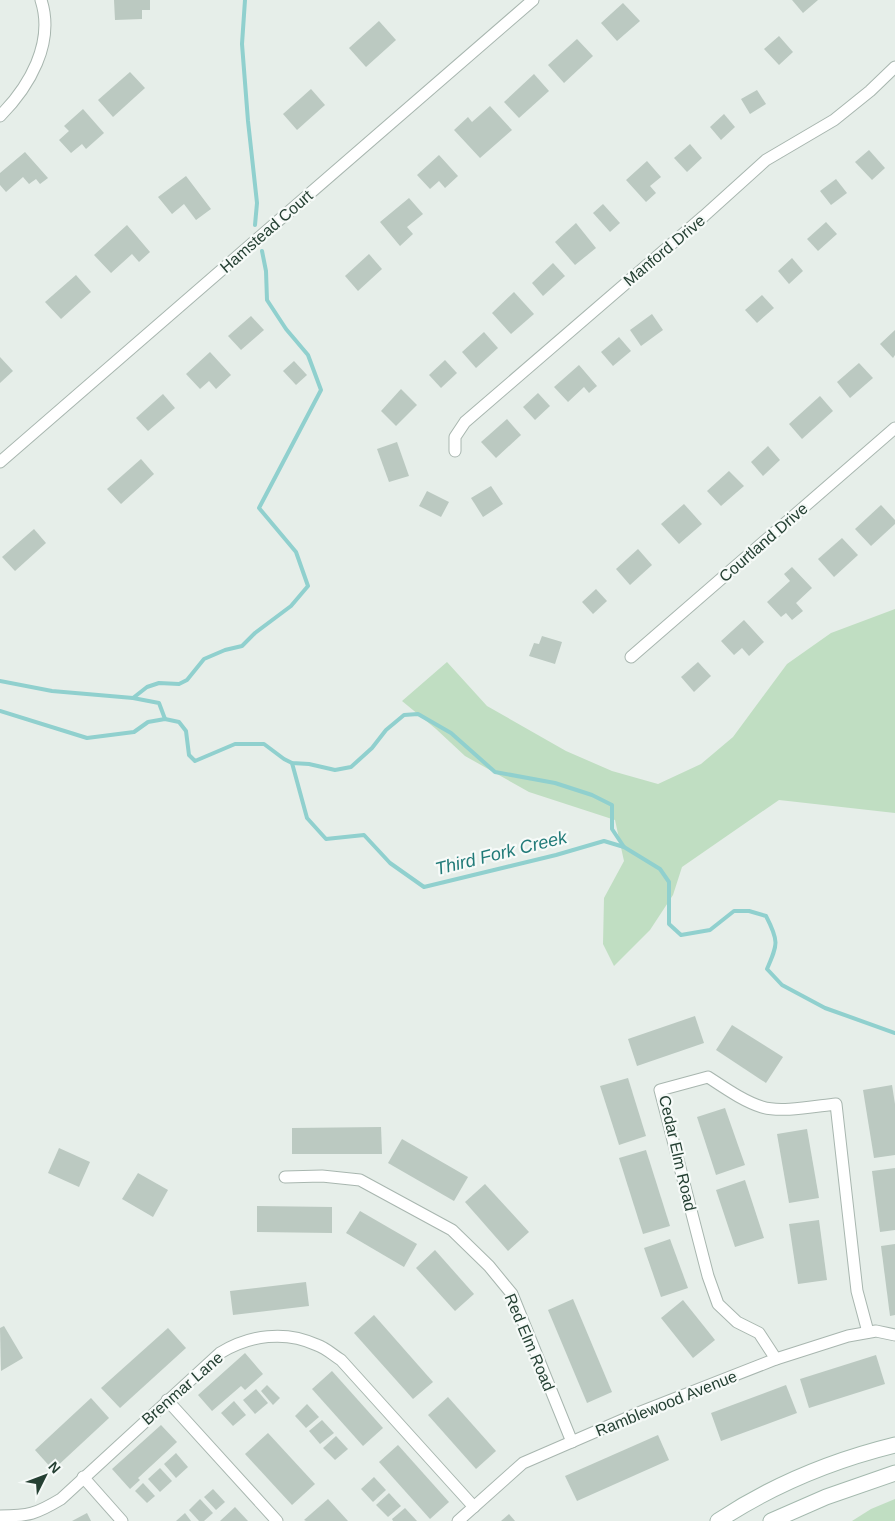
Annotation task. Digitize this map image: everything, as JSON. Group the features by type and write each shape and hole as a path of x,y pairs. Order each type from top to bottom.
{"street":[{"path":"0,116 22,91 36,64 44,36 45,22 41,0"},
{"name":"Hamstead Court","path":"0,462 533,0"},
{"name":"Manford Drive","path":"455,451 455,437 465,422 508,384 704,216 766,160 834,120 895,68"},
{"name":"Courtland Drive","path":"630,657 895,428"},
{"name":"Cedar Elm Road","path":"776,1359 759,1333 737,1322 718,1304 708,1276 660,1090 708,1077 727,1089 764,1107 789,1109 836,1104 857,1291 868,1332"},
{"name":"Red Elm Road","path":"285,1177 322,1176 360,1180 452,1230 489,1266 512,1294 572,1442"},
{"name":"Ramblewood Avenue","path":"458,1521 523,1463 643,1411 776,1359 848,1336 876,1331 895,1335"},
{"name":"Brenmar Lane","path":"0,1516 21,1516 40,1512 60,1499 210,1362 232,1346 269,1336 281,1336 308,1341 320,1346 345,1364 474,1507"},
{"path":"167,1400 277,1521"},
{"path":"718,1521 765,1494 822,1468 866,1452 895,1445"},
{"path":"771,1521 826,1497 895,1473"},
{"path":"83,1477 122,1521"}],"green space":[{"path":"895,609 895,813 779,800 682,867 673,895 650,930 614,966 603,944 604,898 624,861 615,820 529,792 465,756 402,701 447,662 487,706 566,751 612,771 658,784 701,764 733,737 787,664 831,633"},
{"path":"895,1499 895,1521 852,1521 871,1509"}],"building":[{"path":"114,0 150,0 150,10 142,10 142,19 115,20"},
{"path":"792,0 818,0 803,13"},
{"path":"623,3 640,21 617,41 601,23"},
{"path":"379,21 396,40 366,67 349,48"},
{"path":"779,36 793,52 779,65 764,49"},
{"path":"577,39 593,56 564,83 548,65"},
{"path":"130,72 145,88 113,117 98,100"},
{"path":"534,74 549,91 519,118 504,102"},
{"path":"311,89 325,105 297,130 283,114"},
{"path":"757,90 766,104 750,114 741,99"},
{"path":"490,106 512,130 480,158 454,130 468,117 472,122"},
{"path":"83,109 104,133 86,149 82,144 71,153 59,140 69,131 64,126"},
{"path":"724,114 735,127 721,140 710,127"},
{"path":"690,144 702,158 687,172 674,158"},
{"path":"869,150 885,168 872,180 855,162"},
{"path":"25,152 48,178 40,184 36,179 29,184 23,177 6,192 0,185 0,173"},
{"path":"439,155 458,176 445,188 439,181 430,189 417,175"},
{"path":"647,161 661,177 650,186 656,193 646,202 626,180"},
{"path":"186,176 211,209 196,220 184,204 172,214 158,197"},
{"path":"836,179 847,193 831,205 820,191"},
{"path":"409,198 423,214 407,227 413,234 400,246 380,222"},
{"path":"603,204 620,223 610,232 593,213"},
{"path":"826,222 837,234 818,251 807,239"},
{"path":"576,223 596,248 575,265 555,242"},
{"path":"127,225 150,252 139,262 132,254 111,273 94,255"},
{"path":"369,254 382,269 358,291 345,276"},
{"path":"792,258 803,271 789,284 778,271"},
{"path":"553,263 565,276 543,296 532,283"},
{"path":"76,275 91,292 61,319 45,302"},
{"path":"514,292 534,314 511,334 492,313"},
{"path":"762,295 774,308 757,323 745,310"},
{"path":"652,314 663,330 641,346 630,330"},
{"path":"251,316 264,330 241,350 228,336"},
{"path":"895,330 895,355 893,358 880,344"},
{"path":"484,332 498,348 476,368 462,352"},
{"path":"619,337 631,351 613,366 601,352"},
{"path":"210,352 231,375 216,389 209,381 200,389 186,374"},
{"path":"0,357 13,371 0,383"},
{"path":"445,360 457,373 441,388 429,375"},
{"path":"294,361 307,375 296,385 283,371"},
{"path":"859,363 873,378 850,398 837,382"},
{"path":"579,365 597,386 589,393 584,387 568,402 554,387"},
{"path":"401,389 417,405 396,426 381,411"},
{"path":"538,393 550,406 535,420 523,407"},
{"path":"163,394 175,408 148,431 136,418"},
{"path":"820,396 833,411 802,439 789,424"},
{"path":"507,419 521,435 496,458 481,442"},
{"path":"397,442 409,476 389,482 377,449"},
{"path":"768,446 780,460 763,476 751,462"},
{"path":"141,459 154,474 121,504 107,489"},
{"path":"729,471 744,486 721,506 707,491"},
{"path":"491,486 503,504 483,517 471,498"},
{"path":"427,491 449,502 441,517 419,506"},
{"path":"684,504 702,524 679,544 661,524"},
{"path":"881,505 895,520 895,524 871,546 855,529"},
{"path":"34,529 46,543 15,571 2,557"},
{"path":"842,538 858,555 834,577 818,559"},
{"path":"638,549 652,565 630,585 616,569"},
{"path":"792,567 812,588 796,603 803,611 792,620 786,613 781,617 767,602 790,581 784,574"},
{"path":"596,589 607,601 593,614 582,602"},
{"path":"744,620 764,642 749,656 742,648 734,655 721,641"},
{"path":"542,636 562,642 555,664 529,656 534,643 539,644"},
{"path":"698,662 711,676 694,692 681,677"},
{"path":"695,1016 704,1043 637,1066 628,1039"},
{"path":"732,1025 783,1057 766,1083 716,1050"},
{"path":"628,1078 646,1136 619,1145 600,1086"},
{"path":"892,1085 895,1104 895,1155 874,1158 863,1090"},
{"path":"725,1108 745,1165 716,1175 697,1117"},
{"path":"381,1127 382,1154 292,1154 292,1128"},
{"path":"807,1129 819,1198 789,1203 777,1134"},
{"path":"402,1139 468,1177 454,1201 388,1163"},
{"path":"59,1148 90,1162 79,1187 48,1173"},
{"path":"646,1150 670,1226 643,1234 619,1158"},
{"path":"895,1168 895,1230 880,1232 872,1171"},
{"path":"138,1173 168,1190 153,1217 122,1199"},
{"path":"745,1180 764,1238 735,1247 716,1190"},
{"path":"485,1184 529,1232 508,1251 465,1202"},
{"path":"257,1206 332,1207 332,1233 257,1232"},
{"path":"360,1211 417,1244 404,1267 346,1233"},
{"path":"819,1220 827,1280 798,1284 789,1224"},
{"path":"670,1239 688,1288 661,1297 644,1248"},
{"path":"895,1244 895,1315 890,1316 881,1246"},
{"path":"435,1250 474,1294 455,1311 416,1268"},
{"path":"306,1282 309,1306 233,1315 230,1291"},
{"path":"573,1299 612,1392 587,1403 548,1310"},
{"path":"683,1300 715,1340 693,1358 661,1318"},
{"path":"374,1315 433,1382 413,1399 354,1333"},
{"path":"4,1326 23,1358 1,1371 0,1328"},
{"path":"168,1328 186,1348 120,1408 101,1388"},
{"path":"245,1353 263,1374 245,1390 241,1386 212,1411 198,1395"},
{"path":"876,1355 885,1384 809,1408 800,1379"},
{"path":"332,1371 383,1428 363,1446 312,1389"},
{"path":"267,1385 280,1398 273,1405 261,1391"},
{"path":"786,1385 797,1413 721,1441 711,1413"},
{"path":"256,1389 268,1403 255,1414 243,1400"},
{"path":"448,1397 496,1451 476,1469 428,1415"},
{"path":"91,1398 109,1418 53,1470 35,1450"},
{"path":"234,1401 246,1415 233,1426 221,1413"},
{"path":"307,1404 319,1417 306,1428 295,1416"},
{"path":"322,1420 334,1433 320,1444 309,1431"},
{"path":"161,1425 177,1442 138,1478 140,1480 130,1489 112,1469"},
{"path":"268,1433 315,1484 292,1505 245,1454"},
{"path":"658,1435 669,1460 577,1501 565,1476"},
{"path":"336,1436 348,1449 335,1460 323,1448"},
{"path":"398,1445 449,1502 430,1519 379,1462"},
{"path":"176,1453 188,1467 176,1478 164,1464"},
{"path":"160,1468 172,1481 160,1492 148,1479"},
{"path":"374,1477 386,1490 373,1502 361,1489"},
{"path":"143,1483 155,1496 147,1503 135,1491"},
{"path":"213,1489 225,1502 216,1510 204,1497"},
{"path":"389,1493 401,1506 388,1517 376,1505"},
{"path":"200,1499 213,1513 204,1521 199,1521 189,1510"},
{"path":"328,1499 348,1521 304,1520"},
{"path":"235,1507 248,1521 220,1521"},
{"path":"405,1508 417,1521 393,1521 392,1519"},
{"path":"87,1513 91,1521 72,1521"},
{"path":"185,1513 191,1521 176,1521"},
{"path":"509,1514 515,1521 501,1521"}],"waterway":[{"path":"245,0 242,44 257,203 255,225"},
{"path":"133,698 147,687 159,683 179,684 187,680 204,659 225,650 242,646 255,633 291,606 308,586 296,552 259,508 321,390 308,355 286,329 267,300 266,271 262,251"},
{"path":"0,681 52,691 133,698 159,703 165,719"},
{"path":"0,711 87,738 134,732 148,722 165,719 179,722 186,731 189,755 195,761 235,744 264,744 292,763 309,764 335,770 351,767 372,748 386,730 404,715 418,714 451,733 495,772 555,783 592,795 612,805 612,829 624,847"},
{"name":"Third Fork Creek","path":"292,763 307,818 326,839 364,835 390,863 424,887 556,855 604,841 624,847 660,869 669,882 669,924 681,935 710,930 734,911 749,911 766,916 776,942 767,969 782,985 825,1008 895,1033"}]}
